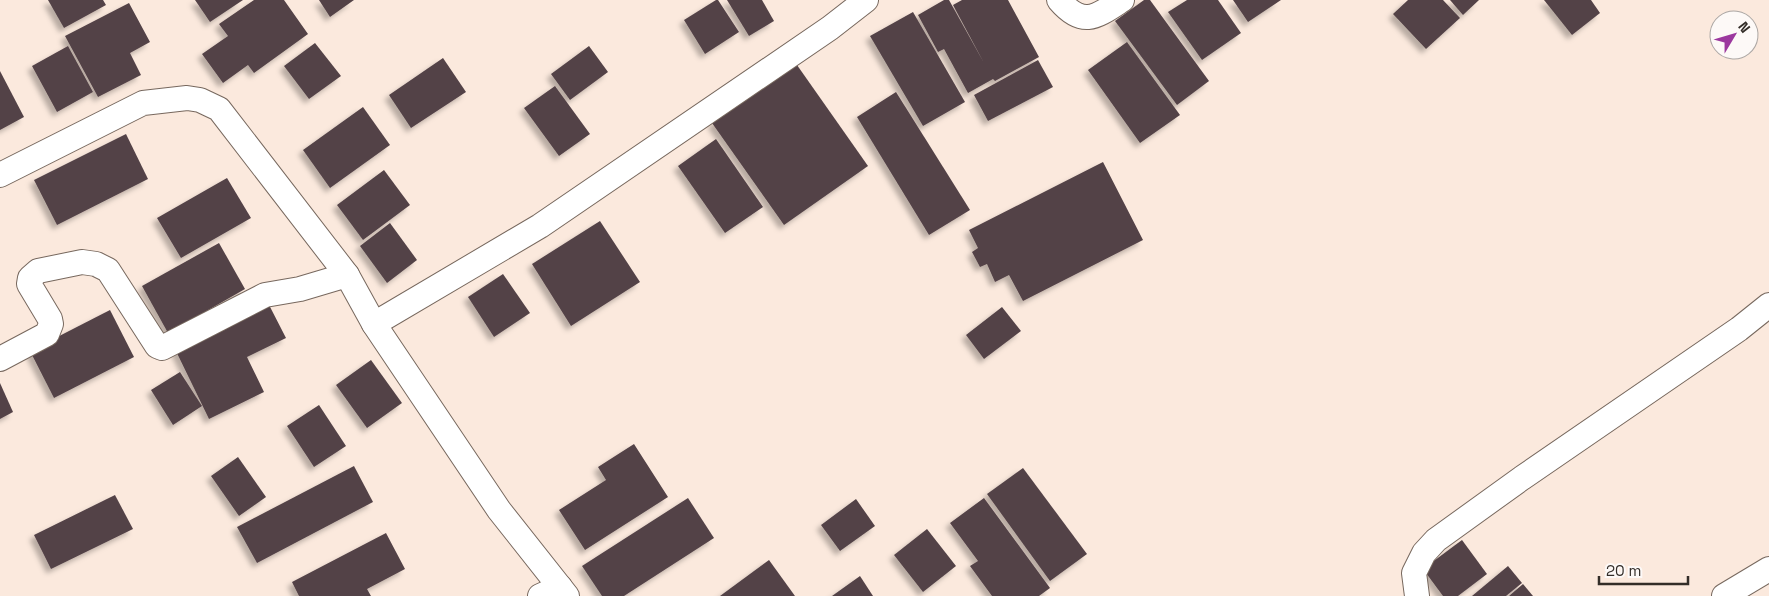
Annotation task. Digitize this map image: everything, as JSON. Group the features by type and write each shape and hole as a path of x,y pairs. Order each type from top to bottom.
{"street":[{"path":"374,324 540,226 830,28 866,0"},
{"path":"1060,0 1075,16 1087,17 1103,12 1122,0"},
{"path":"0,174 143,103 187,98 200,100 219,109 347,275 374,324 556,593"},
{"path":"0,359 47,334 51,324 50,319 29,284 30,278 38,271 82,262 96,264 108,270 157,346 162,348 265,295 300,290 347,275"},
{"path":"1417,596 1414,573 1424,553 1436,540 1522,478 1739,329 1769,305"},
{"path":"1724,596 1769,569"}],"building":[{"path":"48,0 103,0 106,5 64,28"},
{"path":"195,0 243,0 210,22"},
{"path":"254,0 284,0 308,34 254,73 248,65 223,83 202,54 228,36 219,24"},
{"path":"319,0 354,0 330,17"},
{"path":"718,0 739,32 705,54 684,20"},
{"path":"727,0 762,0 774,21 749,36"},
{"path":"944,0 949,0 984,63 953,5 962,0 1008,0 1039,57 995,81 993,79 968,93 944,49 938,52 918,15"},
{"path":"1144,0 1150,0 1209,81 1177,105 1115,21"},
{"path":"1187,0 1218,0 1241,33 1202,60 1168,12"},
{"path":"1233,0 1281,0 1248,22"},
{"path":"1408,0 1443,0 1460,18 1426,49 1393,14"},
{"path":"1450,0 1479,0 1463,15"},
{"path":"1544,0 1591,0 1600,13 1572,35"},
{"path":"129,3 150,42 130,53 141,75 98,97 65,36"},
{"path":"913,12 965,102 923,126 870,36"},
{"path":"1127,42 1180,115 1140,143 1088,70"},
{"path":"315,43 341,76 309,99 284,66"},
{"path":"68,46 93,92 57,112 32,66"},
{"path":"589,46 608,72 570,100 551,74"},
{"path":"443,58 466,92 411,128 389,95"},
{"path":"1038,60 1053,87 988,121 974,95"},
{"path":"797,65 868,166 784,225 712,123"},
{"path":"0,71 24,117 0,130"},
{"path":"555,86 590,134 559,156 524,108"},
{"path":"896,92 970,210 929,235 857,117"},
{"path":"363,107 390,145 330,188 303,150"},
{"path":"126,134 148,179 57,225 34,180"},
{"path":"716,139 763,207 725,233 678,166"},
{"path":"1103,162 1143,240 1023,301 1009,275 995,282 987,264 980,267 972,252 978,248 969,230"},
{"path":"384,170 410,205 363,240 337,205"},
{"path":"227,178 251,218 181,258 157,218"},
{"path":"600,221 640,282 571,326 532,264"},
{"path":"390,223 417,260 387,283 360,246"},
{"path":"219,243 245,289 168,333 142,286"},
{"path":"503,274 530,313 494,337 468,297"},
{"path":"267,301 286,338 247,357 264,392 209,419 174,347"},
{"path":"1002,307 1021,331 984,359 966,335"},
{"path":"110,310 134,357 54,398 30,351"},
{"path":"371,360 402,403 367,428 336,385"},
{"path":"180,372 202,406 173,425 151,390"},
{"path":"0,383 13,412 0,419"},
{"path":"319,405 346,446 314,467 287,426"},
{"path":"634,444 668,497 585,550 559,510 606,480 598,467"},
{"path":"238,457 266,497 239,516 211,476"},
{"path":"354,466 373,502 257,563 237,527"},
{"path":"1023,468 1087,554 1050,581 987,494"},
{"path":"115,495 133,529 51,569 34,535"},
{"path":"688,498 714,538 624,596 602,596 582,566"},
{"path":"984,498 1050,588 1039,596 992,596 970,566 978,561 950,523"},
{"path":"856,499 875,526 840,551 821,525"},
{"path":"927,529 956,566 923,592 894,555"},
{"path":"386,533 405,569 367,589 371,596 299,596 292,582"},
{"path":"1462,540 1487,574 1458,596 1443,596 1423,569"},
{"path":"769,560 795,596 720,596"},
{"path":"1508,566 1522,583 1506,596 1472,596"},
{"path":"860,576 873,596 832,596"},
{"path":"1523,584 1533,596 1509,596"}]}
